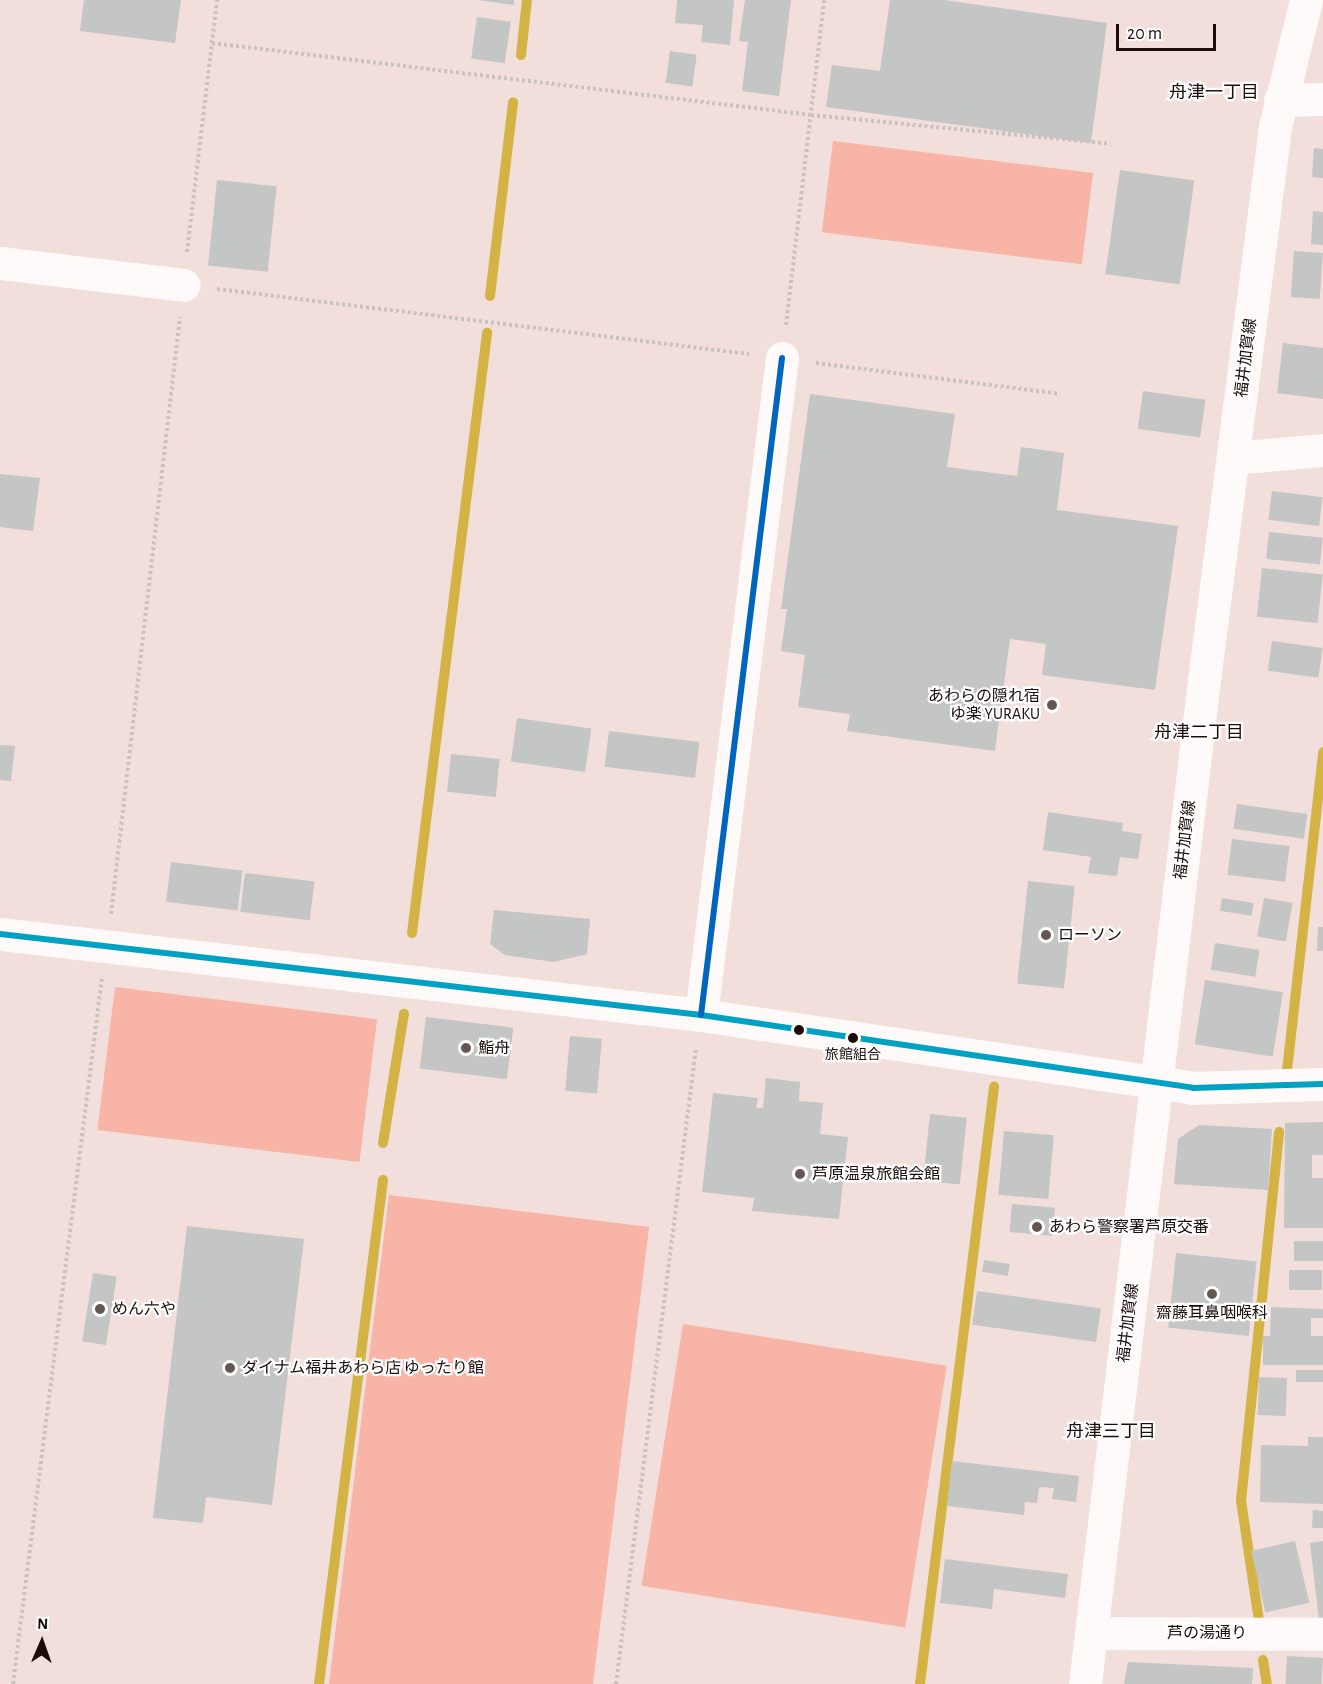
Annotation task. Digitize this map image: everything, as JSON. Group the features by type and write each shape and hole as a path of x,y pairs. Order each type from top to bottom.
{"street":[{"name":"福井加賀線","path":"1085,1684 1233,458 1280,100 1306,0"},
{"path":"1280,100 1323,99"},
{"path":"0,263 184,285"},
{"path":"701,1015 782,358"},
{"path":"1233,458 1323,450"},
{"path":"0,934 701,1015 1156,1084 1203,1089 1323,1084"},
{"name":"芦の湯通り","path":"1092,1632 1323,1634"}],"path":[{"path":"13,1684 107,946 217,0"},
{"path":"782,358 824,0"},
{"path":"212,43 811,115 1111,144"},
{"path":"184,285 1060,394"},
{"path":"616,1684 701,1015"}],"shaded area":[{"path":"833,141 1093,173 1082,264 822,232"},
{"path":"115,987 377,1019 359,1162 97,1130"},
{"path":"389,1195 649,1227 593,1684 329,1684"},
{"path":"683,1324 947,1366 905,1628 642,1586"}],"building":[{"path":"84,0 181,0 175,43 80,31"},
{"path":"478,0 514,0 514,5"},
{"path":"677,0 734,0 730,45 701,42 703,25 675,23"},
{"path":"745,0 791,0 779,96 742,91 748,42 739,41"},
{"path":"890,0 944,0 1107,23 1091,143 826,107 832,65 880,71"},
{"path":"477,17 511,22 505,63 471,59"},
{"path":"670,51 697,55 692,86 666,83"},
{"path":"1314,148 1323,149 1323,178 1312,177"},
{"path":"1120,170 1194,180 1180,284 1105,274"},
{"path":"217,180 277,186 268,272 208,266"},
{"path":"1313,211 1323,212 1323,245 1311,244"},
{"path":"1294,251 1323,253 1320,299 1291,297"},
{"path":"1283,343 1323,348 1323,399 1277,393"},
{"path":"1143,391 1205,400 1200,437 1138,429"},
{"path":"810,394 955,414 947,467 1017,476 1021,447 1064,453 1057,510 1178,526 1155,690 1042,675 1046,644 1010,639 995,751 847,731 850,714 798,707 805,655 781,651 787,609 781,609"},
{"path":"0,474 40,478 33,531 0,527"},
{"path":"1272,491 1323,497 1319,526 1268,520"},
{"path":"1269,532 1323,538 1320,564 1266,559"},
{"path":"1262,568 1323,574 1318,623 1257,617"},
{"path":"1272,641 1323,648 1318,678 1268,671"},
{"path":"517,718 591,728 585,772 511,762"},
{"path":"609,731 699,742 695,778 605,767"},
{"path":"0,745 15,746 11,781 0,780"},
{"path":"451,754 500,759 496,797 447,792"},
{"path":"1237,804 1307,814 1304,839 1234,829"},
{"path":"1048,812 1123,823 1122,831 1142,834 1138,859 1120,857 1117,876 1088,873 1091,857 1043,850"},
{"path":"1232,839 1290,846 1285,882 1228,875"},
{"path":"171,862 242,871 238,910 166,902"},
{"path":"245,873 314,882 310,920 240,912"},
{"name":"ローソン","path":"1028,881 1075,886 1064,988 1017,983"},
{"path":"1222,898 1254,903 1252,916 1220,911"},
{"path":"1264,898 1293,903 1286,941 1257,936"},
{"path":"494,910 590,919 587,954 554,962 505,955 490,944"},
{"path":"1318,927 1323,927 1323,951 1317,951"},
{"path":"1215,943 1259,950 1255,977 1211,970"},
{"path":"1205,980 1283,992 1273,1057 1195,1044"},
{"name":"鮨舟","path":"426,1017 513,1028 507,1079 420,1069"},
{"path":"570,1036 602,1039 597,1094 565,1091"},
{"name":"芦原温泉旅館会館","path":"766,1078 800,1082 799,1101 823,1103 820,1134 848,1137 839,1219 752,1211 754,1198 702,1192 713,1093 758,1098 756,1108 763,1108"},
{"path":"930,1114 967,1118 960,1185 923,1181"},
{"path":"1323,1122 1323,1155 1312,1155 1312,1178 1323,1178 1323,1228 1284,1228 1285,1123"},
{"path":"1199,1125 1272,1129 1268,1190 1174,1184 1178,1139"},
{"path":"1004,1131 1054,1135 1048,1199 998,1195"},
{"path":"1012,1204 1055,1208 1052,1236 1010,1232"},
{"name":"ダイナム福井あわら店 ゆったり館","path":"187,1226 304,1239 272,1505 206,1497 203,1523 153,1518"},
{"path":"1294,1241 1323,1241 1323,1261 1294,1261"},
{"name":"齋藤耳鼻咽喉科","path":"1176,1253 1257,1261 1249,1336 1168,1328"},
{"path":"984,1260 1010,1264 1008,1276 982,1272"},
{"path":"1289,1270 1322,1270 1322,1290 1289,1290"},
{"name":"めん六や","path":"93,1273 117,1277 106,1345 82,1341"},
{"path":"977,1291 1101,1308 1096,1342 972,1325"},
{"path":"1271,1307 1323,1309 1323,1318 1311,1318 1311,1336 1323,1336 1323,1365 1263,1365 1263,1336 1270,1336"},
{"path":"1296,1370 1323,1370 1323,1382 1296,1382"},
{"path":"1259,1377 1287,1378 1286,1416 1258,1415"},
{"path":"1308,1437 1323,1437 1323,1504 1260,1502 1261,1445 1308,1446"},
{"path":"952,1461 1079,1476 1076,1502 1052,1499 1054,1488 1039,1487 1037,1503 1025,1502 1024,1515 947,1506"},
{"path":"1313,1510 1323,1511 1323,1528 1312,1528"},
{"path":"1295,1541 1309,1602 1265,1613 1251,1551"},
{"path":"1323,1541 1323,1620 1319,1620 1310,1543"},
{"path":"945,1559 1068,1574 1065,1598 994,1589 992,1609 940,1603"},
{"path":"1287,1656 1323,1658 1322,1684 1286,1684"},
{"path":"1128,1662 1253,1668 1252,1684 1124,1684"}],"waterway":[{"path":"521,55 527,0"},
{"path":"490,296 513,102"},
{"path":"412,933 487,333"},
{"path":"1286,1079 1323,752"},
{"path":"383,1143 404,1014"},
{"path":"920,1684 994,1087"},
{"path":"1259,1621 1241,1501 1279,1132"},
{"path":"319,1684 383,1180"},
{"path":"1263,1660 1267,1684"}],"transit line":[{"path":"701,1015 782,358"},
{"path":"0,934 701,1015 1193,1088 1323,1084"}],"place":[{"name":"あわらの隠れ宿 ゆ楽 YURAKU","path":"1052,705"},
{"name":"ローソン","path":"1046,935"},
{"name":"旅館組合","path":"853,1038"},
{"name":"鮨舟","path":"466,1048"},
{"name":"芦原温泉旅館会館","path":"800,1174"},
{"name":"あわら警察署芦原交番","path":"1037,1227"},
{"name":"齋藤耳鼻咽喉科","path":"1212,1294"},
{"name":"めん六や","path":"100,1309"},
{"name":"ダイナム福井あわら店 ゆったり館","path":"230,1368"}],"district":[{"name":"舟津一丁目","path":"1214,93"},
{"name":"舟津二丁目","path":"1199,733"},
{"name":"舟津三丁目","path":"1111,1432"}]}
